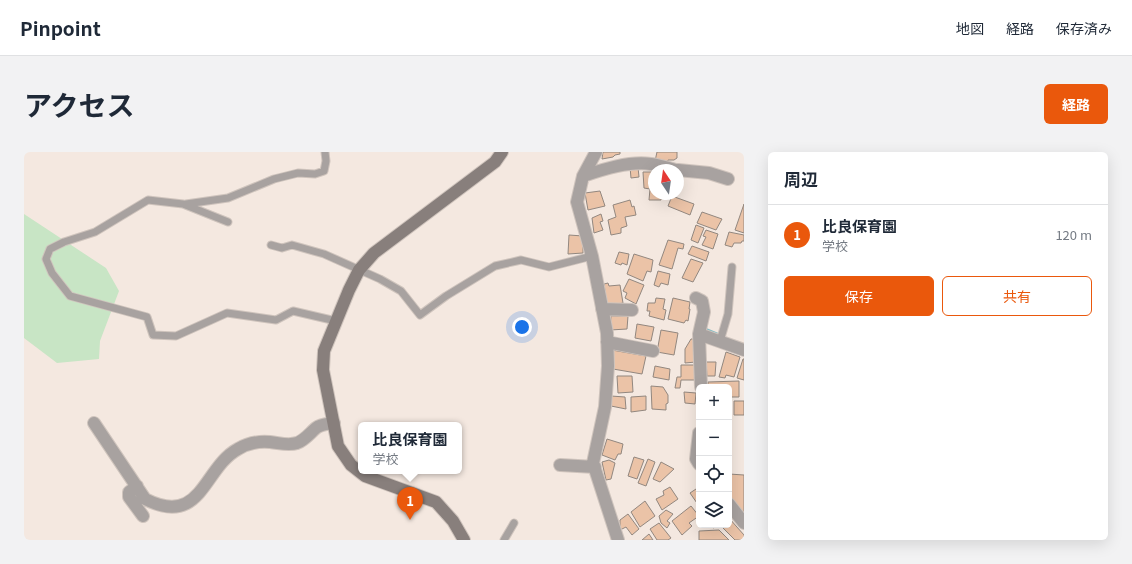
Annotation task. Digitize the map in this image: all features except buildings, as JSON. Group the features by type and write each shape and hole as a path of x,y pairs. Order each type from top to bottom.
{"street":[{"path":"358,470 351,465 338,446 323,370 324,351 349,290 360,270 374,253 495,162 502,152"},
{"path":"596,152 584,176 577,202 592,256 608,342 605,407 593,463 618,540"},
{"path":"584,176 597,171 633,164 648,164"},
{"path":"684,171 710,173 728,180"},
{"path":"696,298 702,301 704,312 699,334 701,384"},
{"path":"602,309 632,310"},
{"path":"699,334 744,350"},
{"path":"608,342 653,351"},
{"path":"94,423 145,498 155,504 167,506 180,505 194,499 226,456 239,448 256,442 271,442 289,445 299,443 316,427 334,423"},
{"path":"560,465 595,467"},
{"path":"362,474 436,502 453,521 464,540"},
{"path":"137,486 129,492 129,497 144,516"},
{"path":"732,508 744,524"}],"lane":[{"path":"325,152 326,161 324,171 315,174 298,173 274,179 228,198 183,204 148,200 95,232 50,249 46,259 52,273 70,296 147,317 153,335 176,336 227,313 276,320 293,311 336,321"},
{"path":"183,204 228,222"},
{"path":"271,245 282,248 292,245 298,246 324,254 380,279 401,291 420,315 446,296 495,266 521,260 549,267 592,256"},
{"path":"720,341 728,314 732,267"},
{"path":"504,540 514,523"}],"green space":[{"path":"24,214 106,268 119,291 100,341 99,359 57,363 24,338"}],"waterway":[{"path":"707,330 719,335"}],"place":[{"name":"比良保育園","path":"410,520"}]}
